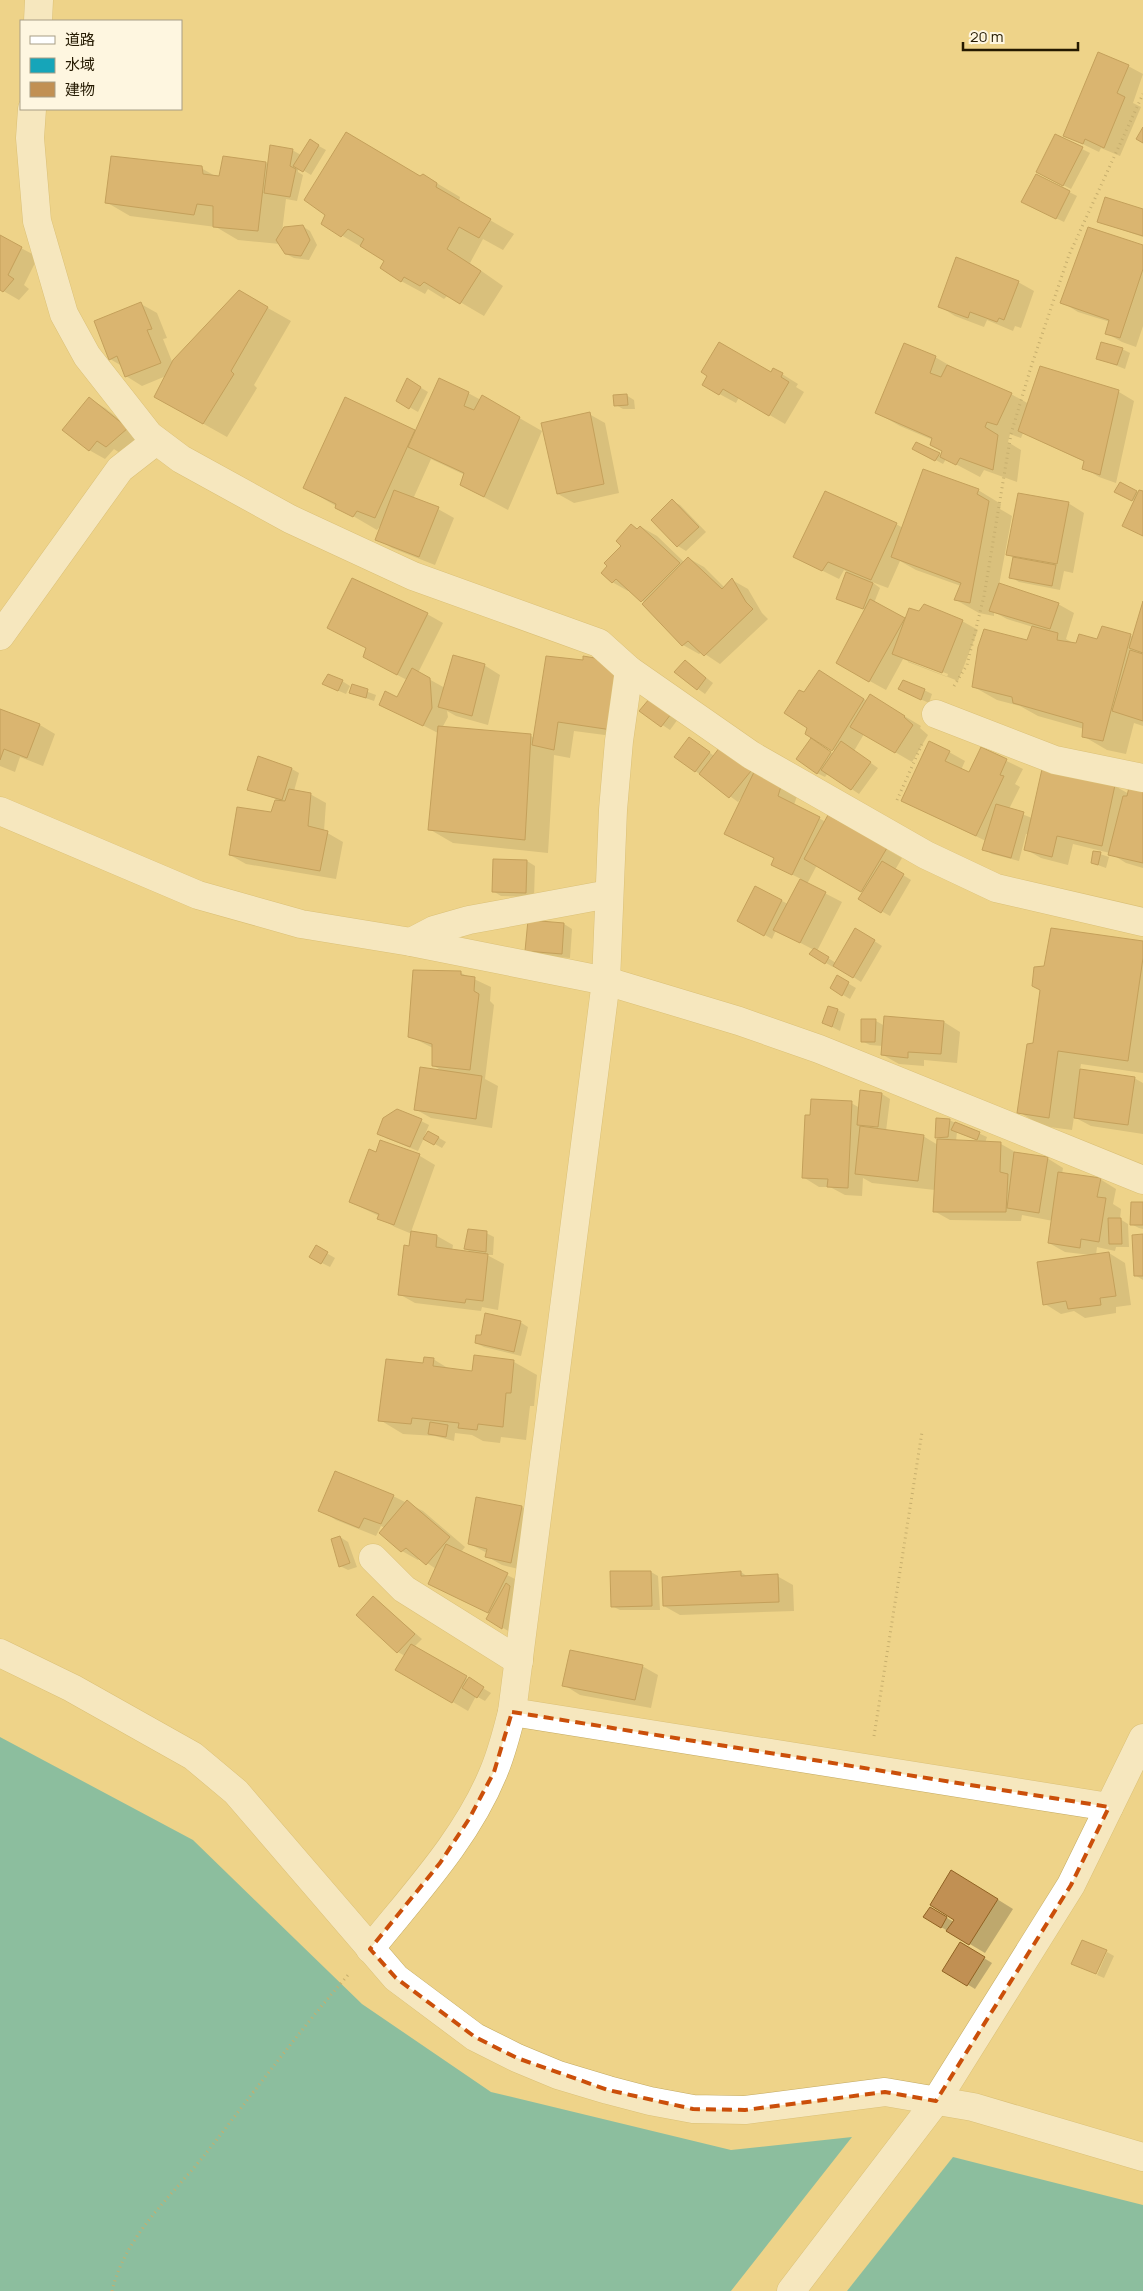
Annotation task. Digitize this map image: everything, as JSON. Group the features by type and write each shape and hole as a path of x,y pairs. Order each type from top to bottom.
{"street":[{"path":"38,20 39,0"},
{"path":"32,110 30,138 37,221 64,314 87,356 149,435 156,441 181,459 290,519 413,576 599,643 629,670 751,755 926,855 996,888 1143,922"},
{"path":"0,636 120,469 156,441"},
{"path":"370,1949 440,1864 469,1819 494,1772 512,1712 606,981 609,894 619,741 629,670"},
{"path":"936,714 1055,760 1143,778"},
{"path":"0,811 198,895 301,924 411,942 606,981 739,1021 819,1049 1143,1180"},
{"path":"411,942 434,930 469,920 609,894"},
{"path":"373,1558 404,1588 519,1661"},
{"path":"0,1653 72,1688 194,1756 236,1792 396,1978 475,2038 517,2058 558,2075 650,2101 693,2109 745,2110 885,2092 973,2107 1143,2157"},
{"path":"512,1712 1109,1807"},
{"path":"791,2291 936,2101 1071,1885 1143,1738"}],"path":[{"path":"880,828 894,806 936,714 967,665 984,596 1011,434 1034,358 1069,255 1143,94"},
{"path":"869,1769 922,1432"},
{"path":"112,2291 133,2241 207,2153 290,2044 346,1977"}],"highlighted area":[{"path":"512,1712 1109,1807 1071,1885 936,2101 885,2092 745,2110 693,2109 608,2090 517,2058 475,2037 396,1978 370,1949 440,1863 469,1819 494,1772"}],"water":[{"path":"0,1737 193,1840 362,2004 491,2092 731,2150 852,2137 731,2291 0,2291"},
{"path":"953,2157 1143,2205 1143,2291 847,2291"}],"building":[{"path":"1098,52 1129,65 1117,93 1125,97 1104,148 1085,139 1083,144 1063,136"},
{"path":"1143,127 1143,143 1136,139"},
{"path":"346,132 420,176 423,174 437,183 436,187 491,219 479,238 459,227 447,249 481,271 460,304 424,282 420,286 404,277 401,282 380,268 384,261 360,246 364,239 348,229 341,237 321,224 325,215 304,200"},
{"path":"1055,134 1083,147 1063,186 1036,172"},
{"path":"310,139 319,145 303,172 293,166"},
{"path":"270,145 293,149 290,166 296,169 290,197 264,193"},
{"path":"111,156 202,166 203,174 219,176 223,156 266,162 258,231 213,227 213,206 197,204 194,215 105,203"},
{"path":"1036,174 1070,191 1056,219 1021,202"},
{"path":"1105,197 1143,209 1143,236 1097,222"},
{"path":"303,225 310,240 301,256 285,254 276,240 284,227"},
{"path":"1088,227 1143,245 1143,269 1120,338 1105,334 1109,320 1060,303"},
{"path":"0,235 22,247 8,275 14,279 3,292 0,290"},
{"path":"956,257 1019,281 1004,320 999,318 997,322 970,312 968,318 938,307"},
{"path":"239,290 268,307 231,371 234,374 203,424 154,397 173,360"},
{"path":"141,302 152,329 147,330 161,363 125,377 117,356 109,360 94,321"},
{"path":"719,342 771,372 773,368 783,373 781,377 789,382 769,416 723,389 719,395 702,385 707,376 701,372"},
{"path":"1101,342 1123,348 1117,365 1096,359"},
{"path":"904,343 936,356 930,373 941,377 947,365 1012,393 997,425 987,422 985,427 998,435 993,470 960,458 956,465 940,457 942,451 930,445 932,438 875,413"},
{"path":"1040,366 1119,390 1100,475 1082,469 1084,461 1018,431"},
{"path":"407,378 421,387 409,409 396,401"},
{"path":"439,378 469,392 464,406 474,410 482,395 520,417 484,497 460,485 464,473 408,447"},
{"path":"627,394 628,405 614,406 613,395"},
{"path":"89,397 128,428 106,447 97,441 89,451 62,430"},
{"path":"345,397 415,430 375,518 357,511 353,517 335,508 336,504 303,488"},
{"path":"590,412 604,484 557,494 541,423"},
{"path":"916,442 940,453 935,461 912,449"},
{"path":"923,469 979,489 977,494 989,501 970,603 954,600 961,583 891,557"},
{"path":"1120,482 1137,491 1132,501 1114,492"},
{"path":"394,490 439,507 419,557 375,540"},
{"path":"1139,490 1143,491 1143,536 1122,526"},
{"path":"825,491 897,523 871,580 828,562 822,571 793,557"},
{"path":"1018,493 1069,502 1057,564 1006,555"},
{"path":"672,499 699,527 677,547 651,520"},
{"path":"631,524 637,529 640,526 680,563 641,602 616,579 612,583 601,573 607,566 604,563 621,546 616,541"},
{"path":"688,557 722,589 732,578 746,602 753,609 704,656 688,641 682,646 642,604"},
{"path":"1013,557 1056,565 1052,586 1009,578"},
{"path":"846,572 873,583 863,609 836,599"},
{"path":"352,578 428,613 397,675 363,657 366,648 327,628"},
{"path":"999,583 1059,603 1050,629 989,611"},
{"path":"870,599 905,618 869,682 836,663"},
{"path":"1143,601 1143,653 1129,648"},
{"path":"924,604 963,620 942,673 892,654 909,608 919,611"},
{"path":"1032,626 1058,633 1057,640 1076,643 1079,634 1097,639 1102,626 1131,634 1103,741 1082,737 1083,723 1013,703 1012,697 972,687 978,647 984,629 1027,640"},
{"path":"1130,650 1143,654 1143,721 1112,711"},
{"path":"453,655 485,664 472,716 438,707"},
{"path":"546,656 583,660 583,656 607,660 621,668 612,730 558,722 554,750 532,745"},
{"path":"685,660 706,678 697,690 674,672"},
{"path":"412,668 430,678 432,708 423,726 379,705 385,691 397,697"},
{"path":"819,670 864,699 832,751 805,734 807,728 784,713 799,690 804,692"},
{"path":"328,674 343,680 338,691 322,684"},
{"path":"903,680 925,689 921,700 898,689"},
{"path":"352,684 368,689 366,698 349,693"},
{"path":"870,694 905,716 913,725 895,753 850,727"},
{"path":"650,698 671,714 661,727 639,711"},
{"path":"0,709 40,724 27,758 4,749 0,760"},
{"path":"438,726 531,734 525,840 428,830"},
{"path":"689,737 710,752 695,772 674,757"},
{"path":"811,738 831,752 817,774 796,759"},
{"path":"841,741 871,762 851,790 821,770"},
{"path":"929,741 950,751 945,761 969,772 981,747 1007,759 1000,775 1004,776 976,836 901,801"},
{"path":"720,747 751,771 729,798 699,774"},
{"path":"258,756 292,768 282,800 247,790"},
{"path":"756,768 782,783 778,796 820,817 792,875 771,865 774,858 724,834"},
{"path":"1042,769 1115,785 1102,846 1057,836 1052,857 1024,850"},
{"path":"1129,787 1143,790 1143,863 1108,855 1123,796 1127,796"},
{"path":"289,789 311,793 308,826 328,831 320,871 229,855 237,807 271,812 275,800 285,801"},
{"path":"996,804 1024,812 1011,858 982,850"},
{"path":"828,815 887,848 861,892 804,859"},
{"path":"1093,851 1101,852 1098,865 1091,863"},
{"path":"493,859 527,860 526,893 492,892"},
{"path":"882,861 904,874 881,913 858,899"},
{"path":"800,879 826,892 800,943 773,930"},
{"path":"755,886 782,900 764,936 737,921"},
{"path":"528,920 564,923 562,954 525,951"},
{"path":"855,928 875,940 853,978 833,966"},
{"path":"1051,928 1143,941 1143,958 1128,1061 1058,1051 1049,1118 1017,1113 1027,1044 1033,1043 1040,990 1032,986 1034,967 1044,966"},
{"path":"814,948 829,957 825,964 809,954"},
{"path":"413,970 461,971 461,975 475,977 474,991 479,994 470,1070 432,1066 432,1044 408,1037"},
{"path":"837,975 849,982 842,996 830,988"},
{"path":"828,1006 838,1009 832,1027 822,1023"},
{"path":"884,1016 944,1021 941,1054 908,1052 908,1058 881,1055"},
{"path":"861,1019 876,1019 875,1042 861,1042"},
{"path":"420,1067 482,1076 476,1119 414,1110"},
{"path":"1080,1069 1135,1077 1128,1125 1074,1118"},
{"path":"860,1090 882,1093 878,1127 857,1125"},
{"path":"811,1099 852,1101 848,1188 827,1187 828,1179 802,1178 805,1115 810,1115"},
{"path":"397,1109 422,1119 410,1147 377,1134 383,1118"},
{"path":"936,1118 950,1119 948,1137 935,1138"},
{"path":"955,1122 980,1132 977,1140 951,1130"},
{"path":"860,1126 924,1135 918,1181 855,1174"},
{"path":"428,1131 439,1137 434,1145 423,1139"},
{"path":"937,1139 1001,1142 1000,1172 1008,1174 1006,1212 933,1212"},
{"path":"380,1140 420,1154 394,1225 377,1219 379,1214 349,1202 369,1149 376,1152"},
{"path":"1014,1152 1048,1157 1039,1213 1007,1208"},
{"path":"1058,1172 1101,1178 1097,1197 1106,1198 1099,1242 1081,1239 1080,1248 1048,1243"},
{"path":"1131,1202 1143,1202 1143,1225 1130,1225"},
{"path":"1108,1218 1121,1218 1122,1244 1109,1244"},
{"path":"468,1229 487,1231 486,1252 464,1249"},
{"path":"411,1231 437,1235 436,1247 488,1254 483,1301 466,1299 465,1303 398,1295 404,1245 409,1246"},
{"path":"1143,1234 1143,1276 1134,1276 1132,1235"},
{"path":"316,1245 328,1252 321,1264 309,1257"},
{"path":"1109,1252 1116,1296 1100,1298 1101,1305 1068,1309 1066,1301 1043,1305 1037,1262"},
{"path":"485,1313 521,1321 514,1352 475,1343 476,1335 481,1335"},
{"path":"474,1355 514,1360 511,1393 506,1393 503,1427 478,1424 477,1430 458,1428 459,1423 412,1418 411,1424 378,1421 386,1359 423,1363 424,1357 434,1358 433,1366 472,1371"},
{"path":"430,1422 448,1425 446,1437 428,1434"},
{"path":"335,1471 394,1495 381,1524 364,1518 359,1528 318,1511"},
{"path":"476,1497 522,1506 511,1563 485,1557 487,1549 468,1544"},
{"path":"407,1500 450,1537 426,1565 406,1548 401,1552 379,1533"},
{"path":"340,1536 350,1563 339,1567 331,1539"},
{"path":"446,1544 508,1573 488,1613 428,1584"},
{"path":"610,1571 651,1571 652,1606 611,1607"},
{"path":"741,1571 741,1576 778,1574 779,1602 663,1606 662,1577"},
{"path":"506,1583 510,1586 502,1629 486,1619"},
{"path":"373,1596 415,1634 397,1653 356,1615"},
{"path":"411,1644 467,1676 452,1703 395,1670"},
{"path":"570,1650 643,1665 635,1700 562,1686"},
{"path":"469,1677 484,1687 477,1698 462,1688"},
{"path":"951,1870 998,1899 969,1945 946,1931 954,1920 930,1905"},
{"path":"930,1907 947,1917 941,1928 923,1917"},
{"path":"1082,1940 1107,1950 1096,1974 1071,1964"},
{"path":"960,1942 985,1957 967,1986 942,1971"}]}
